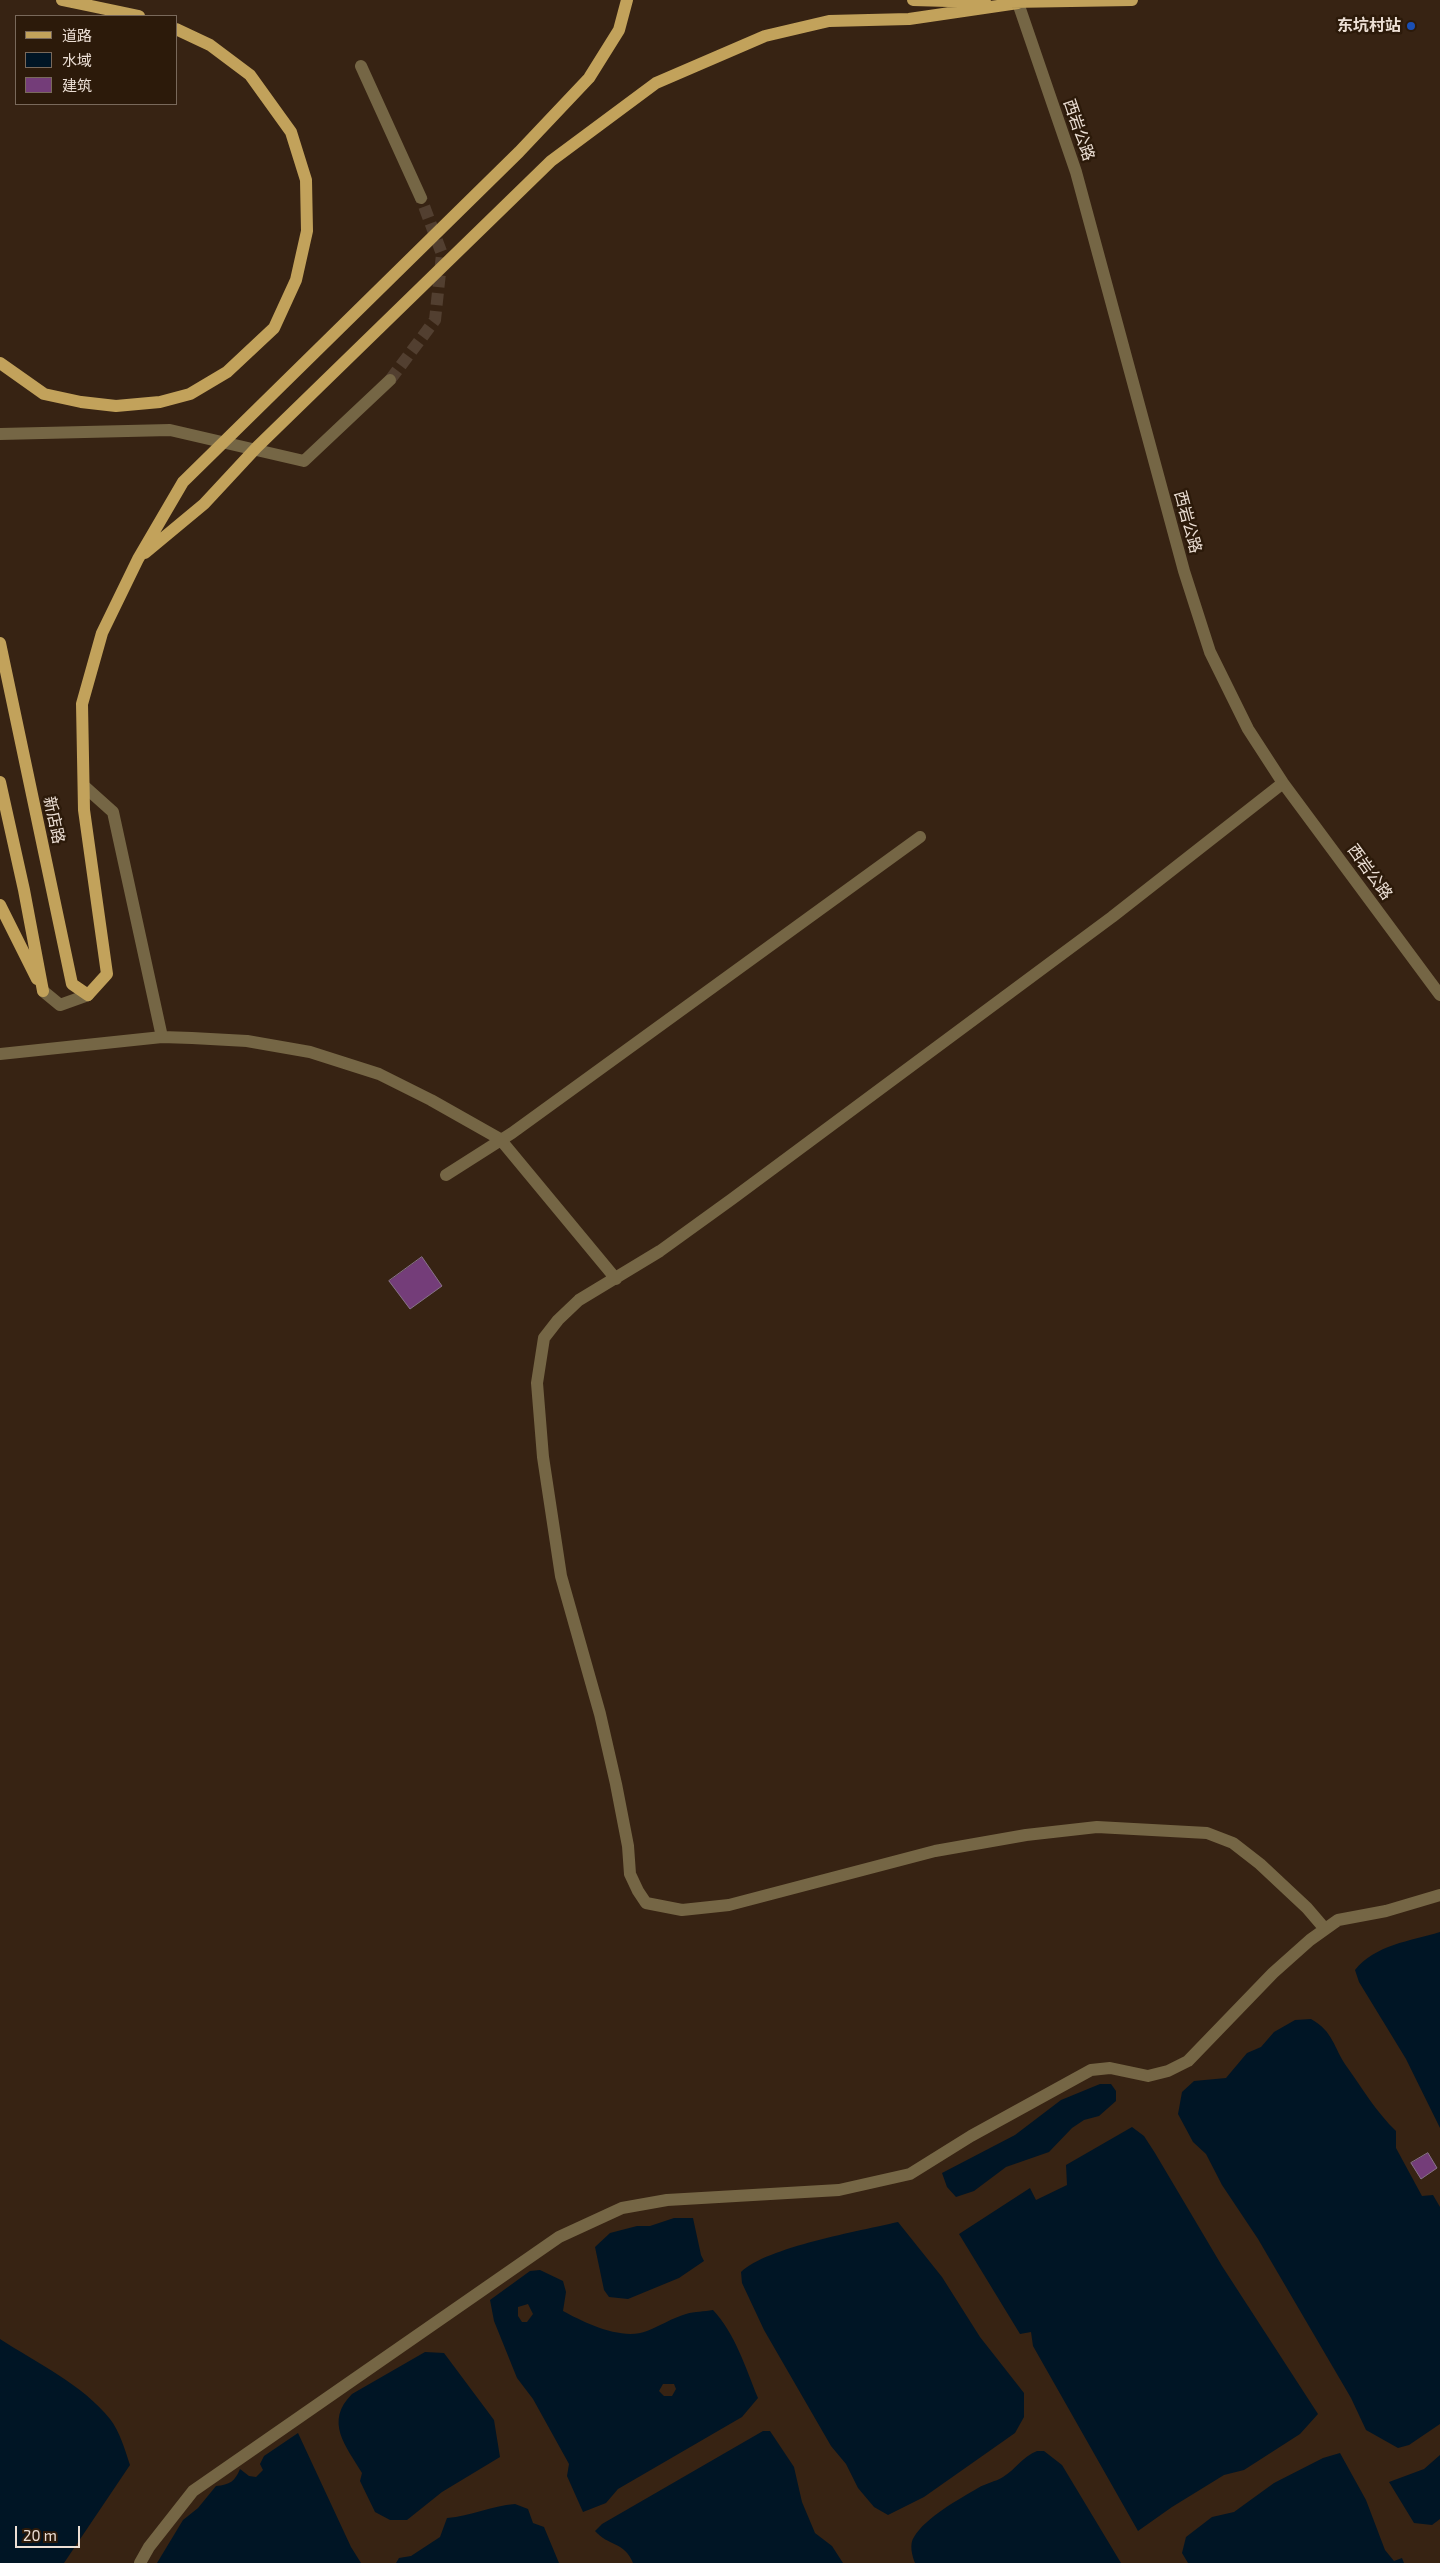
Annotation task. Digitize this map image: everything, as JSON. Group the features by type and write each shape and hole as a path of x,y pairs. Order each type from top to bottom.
{"main road":[{"path":"62,0 134,15"},
{"path":"88,995 107,974 84,810 82,704 102,633 138,559 183,482 519,152 590,78 619,30 627,0"},
{"path":"913,0 1018,2 1132,0"},
{"path":"138,559 204,504 258,447 551,161 656,83 765,36 829,21 909,19 1018,2"},
{"path":"0,363 44,394 81,402 116,406 160,402 190,394 226,372 274,328 296,280 307,231 306,180 291,132 250,75 210,45 178,30"},
{"name":"新店路","path":"0,643 72,984 88,995"},
{"path":"0,782 24,890 43,991"},
{"path":"0,905 43,991"}],"street":[{"name":"西岩公路","path":"1018,2 1076,172 1184,571 1210,652 1248,729 1283,783 1440,995"},
{"path":"361,66 422,198"},
{"path":"0,434 170,430 304,461 390,380"},
{"path":"1283,783 1112,917 732,1199 660,1251 579,1300 558,1320 544,1338 537,1383 543,1457 561,1576 600,1714 628,1846 630,1874 646,1903 682,1910 729,1905 935,1851 1026,1835 1097,1827 1207,1833 1233,1844 1260,1864 1307,1908 1325,1929"},
{"path":"84,786 113,812 162,1038"},
{"path":"446,1175 500,1139 512,1134 920,836"},
{"path":"43,991 60,1005 88,995"},
{"path":"0,1054 162,1038 247,1041 310,1052 379,1074 431,1100 500,1139 616,1279"},
{"path":"140,2563 149,2546 193,2491 558,2237 622,2208 658,2202 839,2190 886,2181 910,2174 971,2136 1091,2070 1110,2068 1148,2076 1168,2071 1188,2060 1272,1973 1338,1920 1386,1910 1440,1895"}],"water":[{"path":"1440,1932 1440,2128 1406,2059 1359,1982 1355,1970 1372,1955 1383,1949"},
{"path":"1311,2019 1319,2024 1329,2035 1342,2060 1364,2092 1396,2131 1396,2148 1422,2196 1433,2195 1440,2207 1440,2424 1409,2445 1398,2448 1366,2430 1351,2398 1258,2239 1222,2185 1206,2154 1193,2142 1178,2114 1182,2092 1194,2081 1226,2078 1247,2053 1261,2047 1274,2032 1295,2020"},
{"path":"1100,2084 1111,2084 1116,2091 1116,2101 1099,2116 1084,2120 1072,2128 1049,2152 1006,2167 974,2191 956,2197 947,2187 942,2173 1015,2135 1061,2100"},
{"path":"1132,2127 1144,2136 1222,2266 1318,2414 1300,2434 1244,2470 1224,2475 1172,2507 1138,2531 1033,2346 1031,2332 1020,2334 959,2234 1030,2188 1036,2200 1067,2185 1066,2165"},
{"path":"674,2218 693,2218 704,2261 679,2278 628,2299 609,2297 604,2290 595,2247 610,2233 637,2226 650,2226"},
{"path":"898,2222 942,2277 980,2337 1024,2393 1024,2417 1015,2433 924,2497 888,2515 874,2507 858,2488 846,2464 831,2446 764,2330 742,2283 741,2272 771,2255 792,2248 838,2235"},
{"path":"540,2270 563,2281 566,2292 563,2311 582,2321 615,2332 637,2334 686,2314 713,2310 734,2340 758,2398 742,2417 618,2489 606,2503 583,2512 567,2476 569,2464 533,2399 517,2378 494,2321 490,2300 530,2271","holes":["528,2304 533,2314 527,2322 522,2322 518,2316 518,2307","663,2384 674,2384 676,2389 672,2396 664,2396 659,2391"]},
{"path":"0,2339 73,2385 99,2406 117,2430 130,2465 64,2563 0,2563"},
{"path":"425,2352 444,2353 494,2420 500,2457 442,2492 407,2520 390,2520 375,2512 360,2481 362,2473 340,2434 340,2414 344,2404 352,2394"},
{"path":"763,2431 770,2431 794,2467 802,2502 815,2533 832,2546 843,2563 633,2563 626,2551 595,2531 602,2524"},
{"path":"298,2433 351,2547 361,2563 157,2563 183,2520 198,2508 216,2486 231,2482 240,2469 249,2476 256,2477 263,2470 260,2464 264,2456"},
{"path":"1037,2451 1044,2451 1062,2465 1121,2563 915,2563 912,2540 926,2523 981,2486 1003,2477 1027,2456"},
{"path":"1340,2453 1366,2500 1385,2550 1394,2561 1402,2558 1404,2563 1188,2563 1182,2553 1186,2537 1212,2517 1234,2512 1274,2483 1323,2458"},
{"path":"1440,2455 1440,2519 1432,2525 1414,2523 1389,2482 1424,2469"},
{"path":"515,2504 528,2509 533,2523 544,2527 559,2563 396,2563 399,2558 411,2556 440,2537 447,2518"}],"building":[{"path":"422,1257 442,1286 410,1309 389,1281"},
{"path":"1428,2153 1437,2168 1421,2179 1411,2163"}],"tunnel":[{"path":"390,380 435,320 442,254 421,198"}],"place":[{"name":"东坑村站","path":"1411,26"}]}
